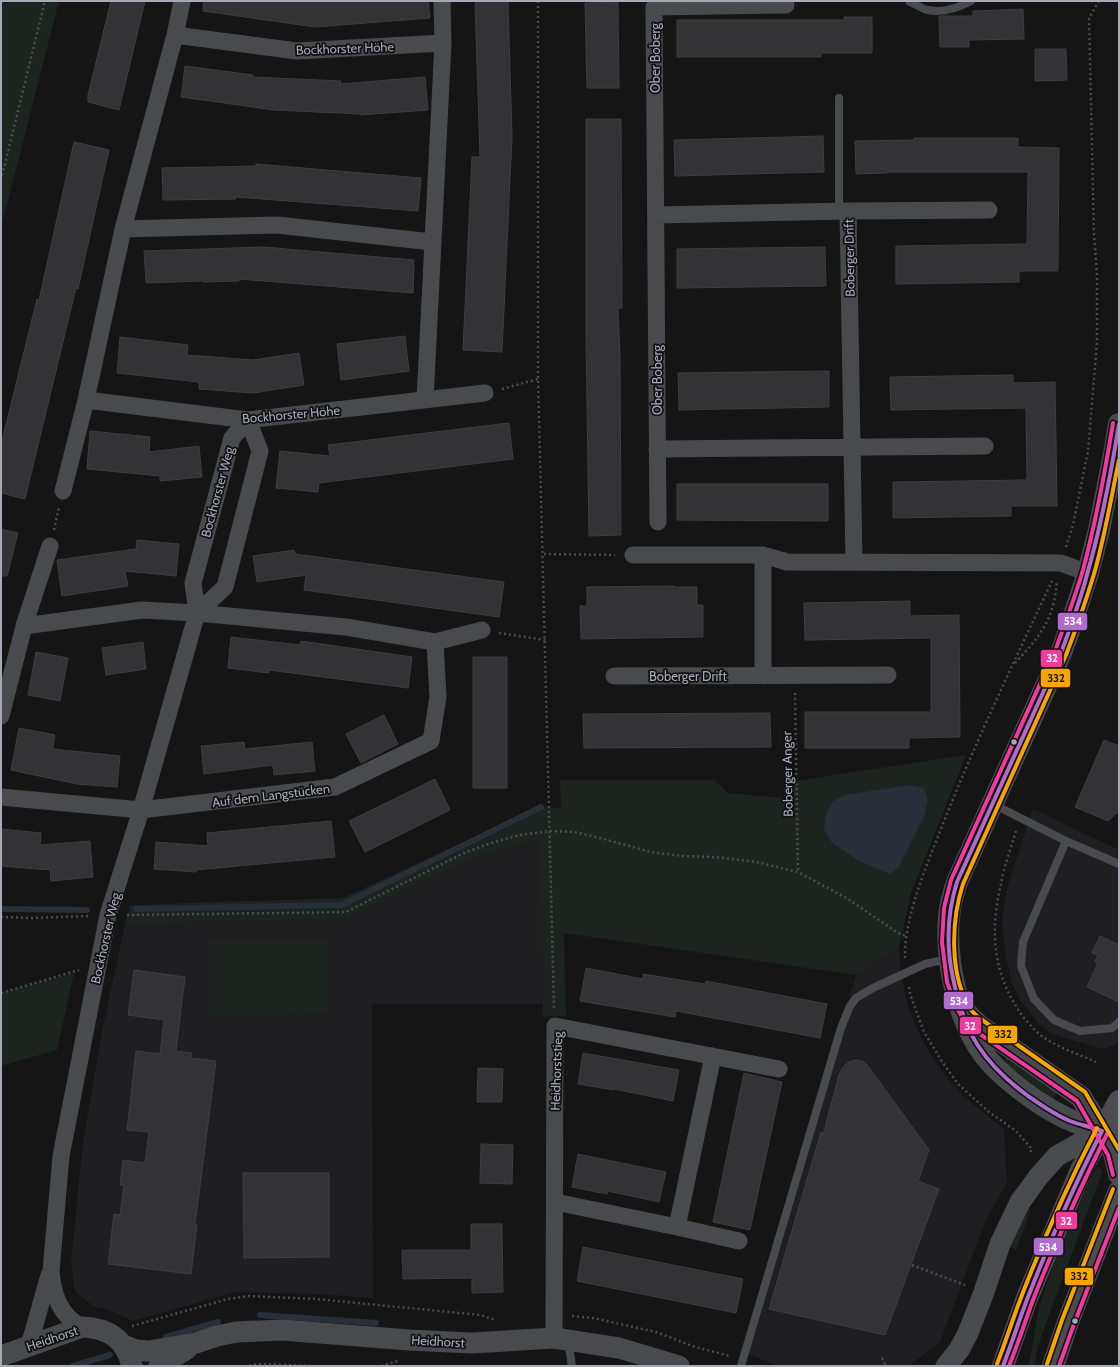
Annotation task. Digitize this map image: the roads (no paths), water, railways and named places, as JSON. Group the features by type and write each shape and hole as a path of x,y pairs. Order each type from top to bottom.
{"main road":[{"path":"1111,1130 1070,1121 1026,1094 995,1068 985,1057 969,1028 958,998 950,959 948,935 951,900 957,882 1061,653 1077,607 1088,573 1099,530 1119,424"},
{"path":"958,998 967,1014 981,1027 1081,1097 1111,1130 1119,1174"},
{"path":"1003,1366 1027,1298 1081,1170 1111,1130 1119,1101"},
{"path":"1053,1366 1068,1322 1119,1192"}],"street":[{"path":"63,491 86,400 123,229 175,34 182,1"},
{"path":"425,400 443,43 442,1"},
{"name":"Ober Boberg","path":"658,522 654,8 786,5"},
{"name":"Bockhorster Höhe","path":"175,34 297,51 443,43"},
{"name":"Boberger Drift","path":"854,562 852,446 844,211 989,210"},
{"path":"656,216 844,211"},
{"path":"123,229 277,225 432,242"},
{"name":"Bockhorster Höhe","path":"86,400 248,420 485,393"},
{"path":"197,613 225,587 260,451 248,420"},
{"name":"Bockhorster Weg","path":"29,1346 50,1271 61,1156 108,915 141,810 197,613 193,583 232,438 248,420"},
{"path":"657,449 852,446 985,446"},
{"path":"1,716 24,626 50,546"},
{"path":"633,555 764,555 787,562 1061,563 1088,573"},
{"path":"763,676 764,555"},
{"path":"24,626 142,610 197,613 346,627 435,642 482,630"},
{"name":"Auf dem Langstücken","path":"1,797 141,810 335,787 431,741 438,696 435,642"},
{"name":"Boberger Drift","path":"614,676 888,675"},
{"name":"Heidhorststieg","path":"561,1339 554,1316 555,1026 779,1068"},
{"path":"677,1227 713,1056"},
{"path":"946,1366 959,1350 968,1333 1000,1244 1020,1202 1039,1176 1057,1156 1111,1130"},
{"path":"554,1202 739,1241"},
{"name":"Bockhorster Weg","path":"50,1271 54,1295 58,1303 69,1319 82,1327"},
{"name":"Heidhorst","path":"1,1356 82,1327 94,1328 115,1336 129,1355 132,1366"},
{"name":"Heidhorst","path":"123,1345 136,1350 148,1351 196,1343 236,1332 275,1330 472,1343 561,1339 619,1348 679,1366"},
{"name":"Heidhorst","path":"159,1366 196,1343"}],"lane":[{"path":"910,2 927,10 948,10 971,1"},
{"path":"839,98 844,211"},
{"path":"992,804 1066,841 1119,864"},
{"path":"1066,841 1023,942 1021,966 1034,999 1054,1020 1080,1032 1112,1028 1119,1022"},
{"path":"742,1363 841,1028 850,1006 856,998 873,988 925,964 950,959"},
{"path":"561,1339 572,1366"}],"waterway":[{"path":"136,909 342,905 541,807"},
{"path":"1,909 87,910"},
{"path":"260,1315 376,1323"},
{"path":"166,1337 218,1322"},
{"path":"73,1366 110,1355"}]}
